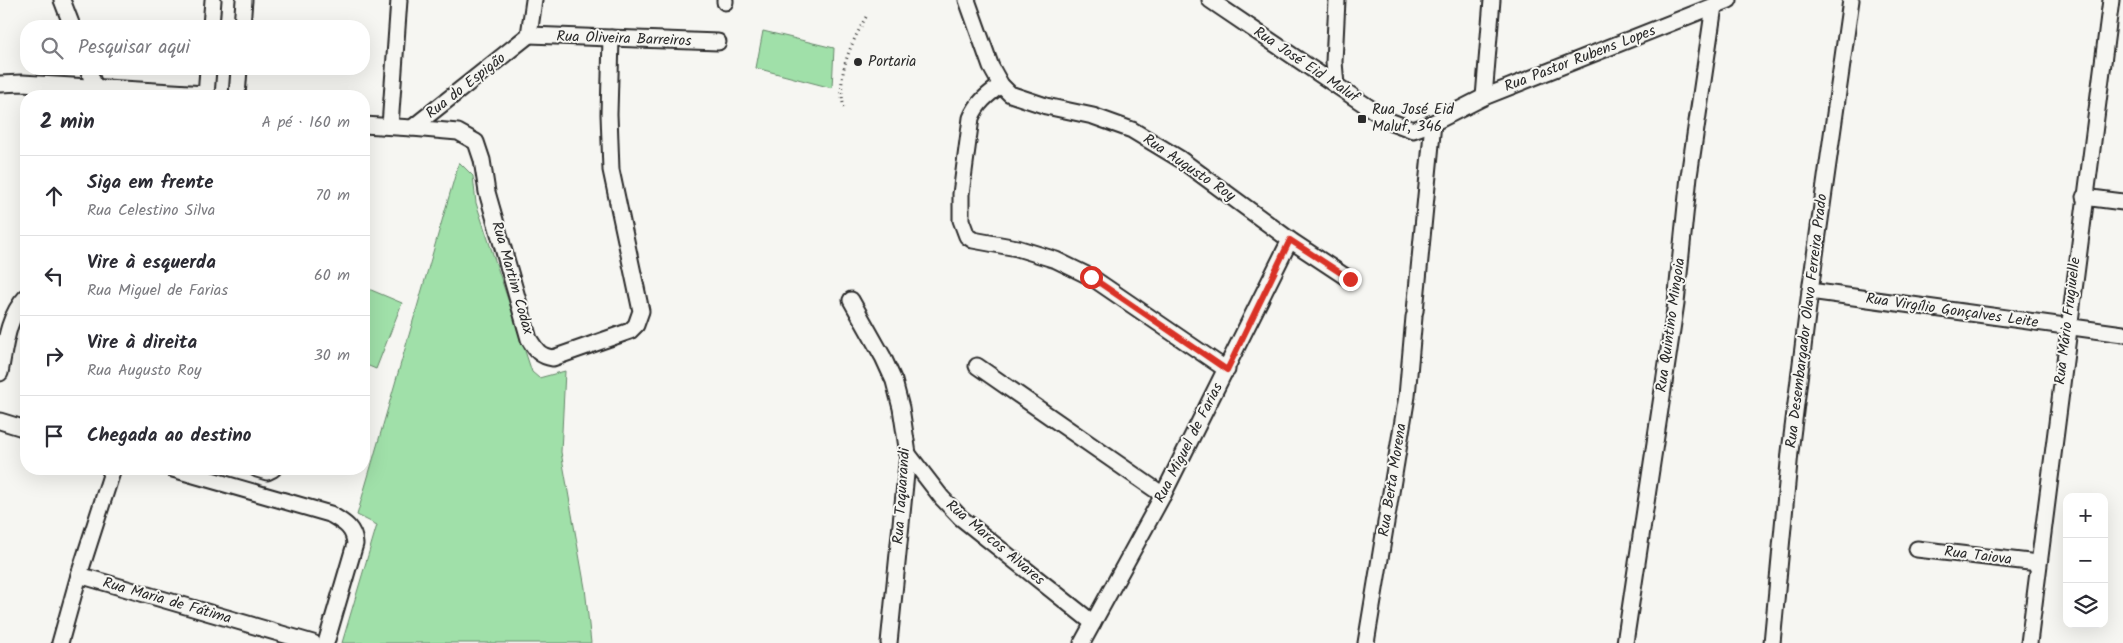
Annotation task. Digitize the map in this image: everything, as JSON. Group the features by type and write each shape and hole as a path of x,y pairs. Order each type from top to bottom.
{"street":[{"path":"62,0 70,20"},
{"path":"212,20 214,0"},
{"path":"242,20 244,0"},
{"path":"390,126 400,0"},
{"path":"529,35 534,0"},
{"path":"967,0 991,67 1006,89 984,97 975,108 971,118 961,194 961,220 967,236 973,240 1017,248 1056,260 1091,277 1227,370"},
{"name":"Rua José Eid Maluf","path":"1210,0 1400,126 1413,130 1433,123"},
{"path":"1336,85 1334,62 1337,0"},
{"path":"1484,97 1492,0"},
{"name":"Rua Pastor Rubens Lopes","path":"1433,123 1484,97 1697,6 1714,6 1730,0"},
{"name":"Rua Desembargador Olavo Ferreira Prado","path":"1772,643 1790,452 1810,291 1852,0"},
{"name":"Rua Mário Frugiuelle","path":"2028,643 2084,197 2111,0"},
{"name":"Rua Quintino Mingoia","path":"1625,643 1676,303 1689,176 1714,6"},
{"name":"Rua do Espigão","path":"370,125 412,128 529,35"},
{"name":"Rua Oliveira Barreiros","path":"529,35 718,42"},
{"name":"Rua Martim Codax","path":"412,128 458,132 476,142 482,160 487,192 528,339 536,352 544,357 553,358 630,331 636,325 641,311 611,170 609,114 611,38"},
{"path":"90,75 95,87"},
{"path":"206,90 208,75"},
{"path":"237,90 239,75"},
{"path":"22,83 26,90"},
{"path":"0,84 22,83 137,90"},
{"name":"Rua Augusto Roy","path":"1006,89 1046,106 1093,116 1132,130 1180,160 1290,240 1350,279"},
{"name":"Rua Berta Morena","path":"1366,643 1406,396 1433,123"},
{"path":"2084,197 2123,202"},
{"name":"Rua Miguel de Farias","path":"1082,643 1163,495 1227,370 1290,240"},
{"name":"Rua Virgílio Gonçalves Leite","path":"1810,291 2123,334"},
{"name":"Rua Taquarandi","path":"851,300 883,357 894,381 901,408 908,454 889,643"},
{"path":"0,373 9,329 16,309 20,304"},
{"path":"977,366 1163,495"},
{"path":"0,421 20,427"},
{"name":"Rua Marcos Alvares","path":"908,454 942,498 961,518 1093,623"},
{"path":"60,643 79,575 112,475"},
{"path":"194,475 330,514 342,520 352,531 355,544 326,643"},
{"name":"Rua Taiova","path":"1917,549 2038,563"},
{"name":"Rua Maria de Fátima","path":"79,575 312,643"}],"path":[{"path":"844,108 841,93 843,68 851,44 866,17"}],"green space":[{"path":"763,31 834,48 832,88 756,68"},
{"path":"459,162 473,176 476,203 532,372 539,378 565,371 561,452 585,588 591,643 342,643 377,525 357,515"},
{"path":"370,290 402,303 376,369 370,366"}],"place":[{"name":"Portaria","path":"858,62"},
{"name":"Rua José Eid Maluf, 346","path":"1362,119"}],"route":[{"path":"1091,277 1152,316 1227,370 1290,240 1350,279"}]}
